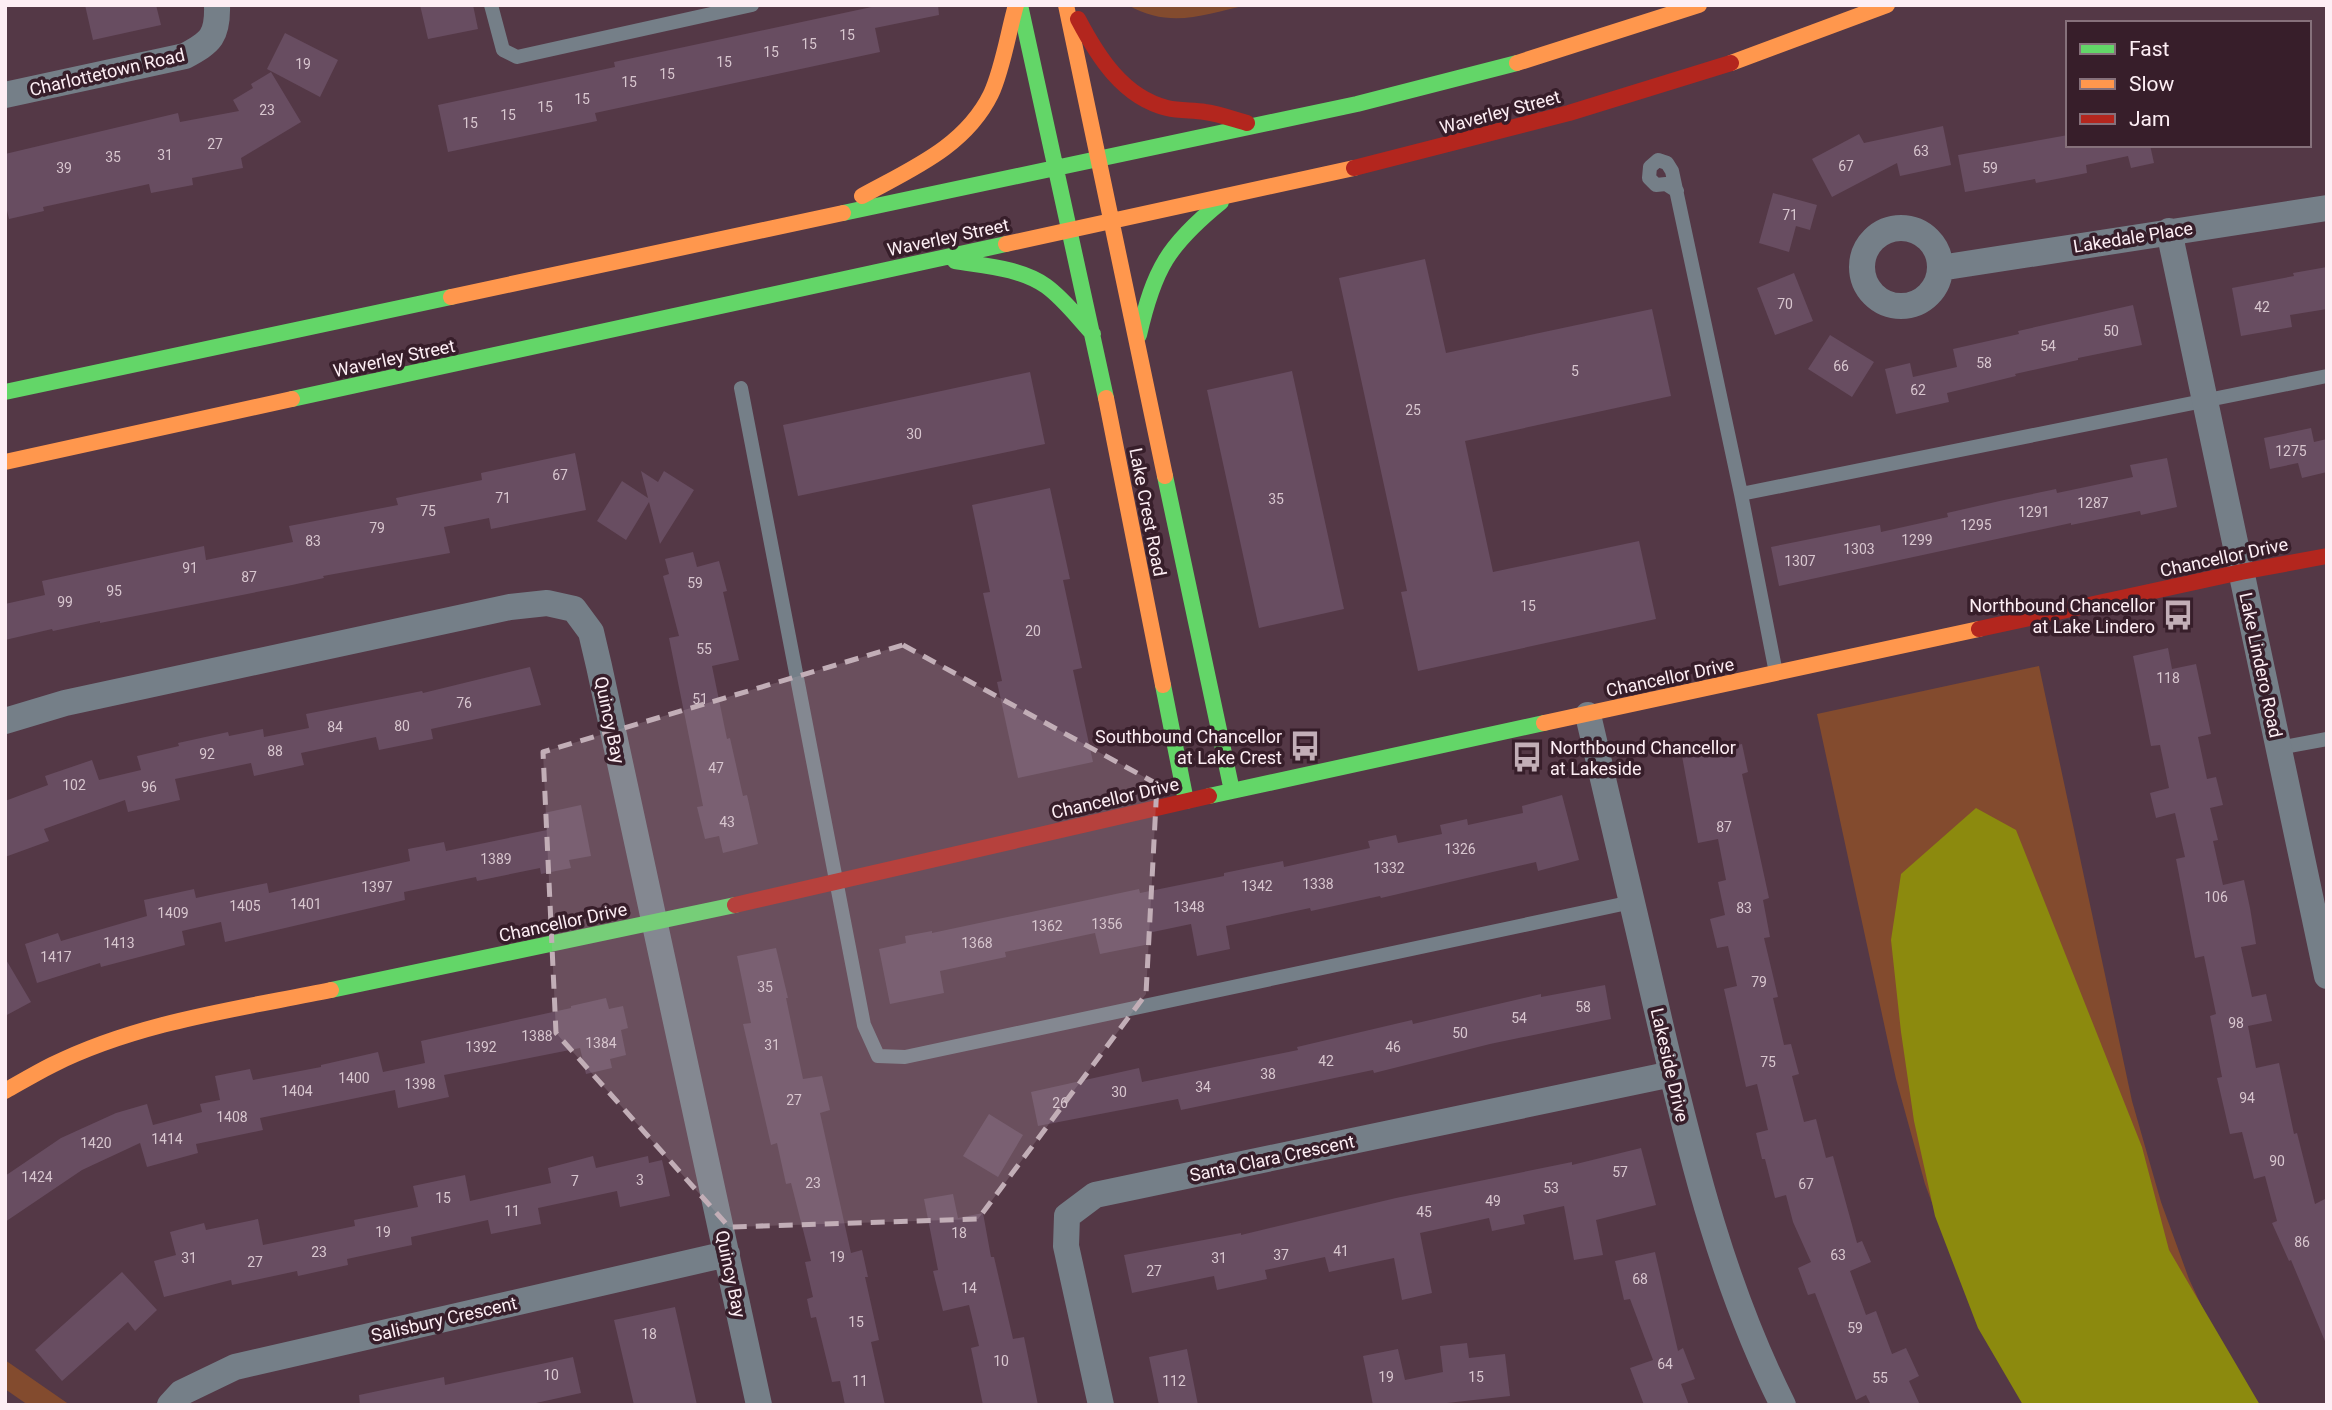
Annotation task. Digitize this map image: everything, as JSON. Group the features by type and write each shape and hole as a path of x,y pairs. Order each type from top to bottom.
{"main road":[{"name":"Lake Crest Road","path":"1018,5 1093,335 1186,801"},
{"path":"827,216 937,156 962,137 992,91 1018,5"},
{"name":"Lake Crest Road","path":"1066,5 1233,791"},
{"path":"1072,5 1104,63 1134,93 1166,107 1210,112 1255,126"},
{"path":"5,392 1422,89 1492,70 1699,5"},
{"name":"Waverley Street","path":"5,462 1227,198 1460,143 1640,94 1778,47 1887,5"},
{"path":"1137,346 1147,299 1160,262 1184,233 1227,198"},
{"path":"940,258 997,268 1038,281 1062,301 1093,335"},
{"name":"Chancellor Drive","path":"5,1091 53,1064 108,1042 168,1024 654,923 1186,801 2241,572 2327,556"}],"street":[{"name":"Charlottetown Road","path":"5,95 185,56 209,43 218,24 217,5"},
{"name":"Lakedale Place","path":"1940,268 2327,208"},
{"name":"Lake Lindero Road","path":"2169,231 2279,748 2321,924 2327,976"},
{"name":"Quincy Bay","path":"5,721 65,703 510,607 547,603 575,609 590,632 759,1405"},
{"name":"Lakeside Drive","path":"1588,715 1695,1172 1726,1269 1762,1364 1783,1405"},
{"name":"Santa Clara Crescent","path":"1101,1405 1066,1246 1067,1216 1095,1195 1672,1074"},
{"name":"Salisbury Crescent","path":"170,1405 181,1393 235,1367 727,1254"}],"lane":[{"path":"491,5 503,50 517,57 752,5"},
{"path":"1677,191 1776,673"},
{"path":"1741,494 2327,376"},
{"path":"741,388 864,1025 878,1056 905,1057 1632,902"},
{"path":"2279,748 2327,739"}],"highlighted area":[{"path":"903,645 1157,784 1146,994 978,1219 729,1227 556,1033 543,752"}],"shaded area":[{"path":"1128,5 1247,5 1201,16 1173,18 1158,17"},
{"path":"2039,666 2132,1101 2161,1202 2189,1279 2222,1350 1953,1259 1925,1184 1896,1079 1817,714"},
{"path":"1976,808 2016,830 2142,1147 2169,1250 2260,1405 2023,1405 1978,1328 1935,1216 1914,1121 1891,940 1901,874"},
{"path":"5,1360 70,1405 28,1405 5,1389"}],"building":[{"path":"85,5 156,5 161,25 93,40"},
{"path":"420,5 473,5 478,29 428,39"},
{"path":"881,5 938,5 939,15 875,28 880,52 595,113 597,121 448,152 438,105 615,67 614,62"},
{"path":"285,33 338,60 320,97 267,69"},
{"path":"271,72 301,122 241,158 243,168 192,178 193,185 151,193 149,184 43,207 44,211 9,219 5,202 5,154 178,113 180,122 239,111 233,100 253,88 251,84"},
{"path":"1943,126 1951,165 1900,176 1897,163 1832,197 1812,159 1859,134 1864,143"},
{"path":"2066,135 2066,147 2150,147 2154,163 2131,168 2128,156 2086,165 2087,173 1965,192 1958,155"},
{"path":"1773,193 1817,205 1810,230 1796,226 1789,252 1759,243"},
{"path":"1425,259 1446,353 1652,309 1671,396 1465,441 1493,572 1639,541 1656,619 1418,671 1401,592 1407,591 1339,278"},
{"path":"2327,267 2327,309 2290,315 2292,327 2241,336 2232,288"},
{"path":"1794,273 1813,321 1775,335 1757,288"},
{"path":"2133,305 2142,345 2078,358 1947,393 1949,402 1896,414 1885,369 1910,363 1913,377 1957,367 1953,349"},
{"path":"1830,335 1874,362 1852,397 1808,369"},
{"path":"1292,371 1344,609 1259,628 1207,390"},
{"path":"1030,372 1045,444 798,496 783,425"},
{"path":"2311,428 2314,442 2327,439 2327,472 2302,478 2298,463 2270,469 2264,438"},
{"path":"575,453 586,510 491,529 489,518 444,527 450,553 5,640 5,604 45,595 42,581 204,546 206,560 293,542 289,526 398,505 396,498 482,480 481,473"},
{"path":"2167,458 2177,507 2141,515 2140,511 2071,523 1779,586 1771,547 1880,525 1881,532 1948,517 1947,513 2004,500 2056,489 2057,493 2133,477 2130,465"},
{"path":"641,471 658,482 664,471 694,490 660,544 649,502 626,540 597,521 622,481 648,498"},
{"path":"1050,488 1070,579 1063,580 1082,668 1073,670 1093,762 1018,778 997,682 1002,681 983,593 990,592 972,505"},
{"path":"693,552 697,567 719,561 727,591 723,592 739,660 712,666 727,739 730,738 743,796 747,795 758,844 723,853 719,836 705,839 697,807 703,806 669,638 679,636 663,576 669,574 665,559"},
{"path":"2168,648 2172,669 2196,664 2211,734 2198,737 2207,779 2216,777 2223,805 2210,808 2218,840 2213,841 2223,885 2244,880 2250,908 2256,944 2241,947 2252,997 2266,994 2272,1021 2248,1026 2256,1068 2279,1063 2294,1134 2297,1133 2315,1204 2327,1198 2327,1346 2291,1260 2289,1261 2272,1223 2277,1221 2265,1176 2254,1179 2242,1132 2230,1134 2217,1078 2222,1077 2210,1016 2216,1014 2204,956 2195,958 2176,859 2185,857 2175,813 2156,818 2150,793 2169,788 2160,745 2151,746 2133,656"},
{"path":"530,667 541,705 431,729 433,739 379,750 376,737 301,753 304,765 254,776 251,763 175,779 180,800 128,812 125,800 44,829 49,841 5,857 5,801 48,785 45,776 92,760 99,780 141,770 137,756 179,746 178,743 228,732 229,736 263,729 264,737 309,728 306,714 422,691 423,693"},
{"path":"1742,744 1748,772 1742,774 1769,898 1763,900 1770,937 1764,938 1778,997 1773,998 1784,1045 1791,1044 1799,1074 1792,1076 1804,1122 1816,1119 1826,1158 1833,1156 1857,1243 1862,1241 1871,1262 1850,1271 1866,1315 1876,1311 1892,1354 1906,1348 1919,1376 1909,1381 1920,1405 1871,1405 1866,1395 1856,1400 1815,1293 1808,1295 1798,1268 1811,1262 1793,1222 1786,1195 1775,1198 1765,1159 1762,1159 1756,1133 1768,1130 1757,1084 1746,1087 1724,989 1737,986 1728,946 1717,948 1710,919 1725,915 1718,882 1726,880 1718,839 1698,843 1682,756"},
{"path":"1562,795 1579,860 1538,871 1536,862 1381,898 1380,896 1311,911 1310,908 1226,926 1230,949 1197,956 1191,924 1148,933 1150,944 1100,954 1095,933 1005,952 1006,957 940,971 944,993 890,1004 879,949 906,943 905,936 932,933 1139,889 1140,893 1283,861 1284,867 1370,848 1368,841 1396,835 1398,843 1442,834 1440,825 1467,819 1468,825 1523,813 1522,806"},
{"path":"581,805 591,856 569,860 571,868 541,874 540,868 477,881 476,877 404,892 405,900 225,942 221,922 182,931 185,945 101,967 100,963 37,983 25,944 58,933 61,941 147,916 144,900 194,889 196,898 267,883 269,893 410,861 408,849 444,842 446,851 547,830 544,813"},
{"path":"776,948 803,1079 822,1076 830,1110 820,1113 851,1253 862,1250 879,1340 871,1342 885,1405 845,1405 840,1381 832,1382 816,1317 811,1318 807,1299 813,1297 805,1262 811,1261 791,1183 786,1184 777,1143 771,1145 743,1024 751,1023 737,956"},
{"path":"5,958 31,1002 5,1016"},
{"path":"1605,985 1611,1019 1490,1044 1374,1073 1373,1070 1181,1110 1178,1099 1038,1126 1031,1092 1139,1068 1142,1082 1298,1050 1297,1047 1412,1020 1413,1024 1541,994 1541,997"},
{"path":"606,998 609,1009 623,1006 628,1028 621,1030 626,1055 610,1059 612,1068 586,1074 580,1048 444,1075 449,1097 398,1108 395,1090 260,1118 263,1130 196,1144 198,1153 147,1167 140,1143 82,1170 5,1222 5,1176 61,1138 116,1113 147,1104 153,1125 202,1112 200,1104 220,1100 215,1076 250,1069 253,1080 321,1067 378,1052 383,1072 425,1063 421,1041"},
{"path":"989,1114 1023,1135 998,1177 963,1156"},
{"path":"1641,1148 1656,1205 1596,1220 1603,1255 1574,1260 1564,1206 1523,1215 1525,1224 1492,1231 1489,1218 1420,1233 1432,1293 1402,1300 1394,1258 1329,1272 1325,1257 1265,1270 1267,1279 1217,1290 1214,1276 1132,1293 1124,1255 1241,1235 1396,1198 1572,1162 1572,1165"},
{"path":"593,1156 596,1168 648,1156 649,1163 662,1160 670,1196 620,1207 617,1191 538,1208 541,1224 491,1234 488,1220 411,1237 412,1245 347,1259 348,1265 298,1276 297,1271 232,1285 231,1280 164,1297 154,1261 176,1255 170,1232 204,1223 206,1230 258,1219 263,1245 355,1226 354,1220 418,1207 413,1186 465,1175 470,1201 551,1183 548,1168"},
{"path":"953,1194 958,1218 983,1213 991,1257 994,1257 1013,1339 1024,1337 1038,1405 983,1405 971,1348 979,1346 969,1305 943,1311 933,1271 938,1270 924,1199"},
{"path":"1655,1252 1678,1351 1683,1348 1695,1379 1681,1384 1689,1405 1644,1405 1630,1368 1653,1360 1630,1299 1624,1300 1615,1261"},
{"path":"122,1272 157,1310 135,1331 128,1322 62,1381 35,1350"},
{"path":"675,1307 697,1405 634,1405 614,1320"},
{"path":"1467,1343 1469,1358 1505,1354 1510,1396 1429,1405 1373,1405 1363,1356 1398,1349 1405,1380 1443,1372 1440,1346"},
{"path":"1187,1349 1198,1405 1159,1405 1149,1357"},
{"path":"573,1357 581,1393 527,1405 360,1405 359,1395 444,1377 445,1385"}],"traffic: fast":[{"path":"1020,5 1106,398"},
{"path":"843,213 1357,104 1517,63"},
{"path":"1139,335 1151,292 1166,260 1188,232 1221,202"},
{"path":"292,399 1006,244"},
{"path":"955,261 1002,269 1036,280 1059,297 1093,334"},
{"path":"5,392 451,297"},
{"path":"1165,476 1232,791"},
{"path":"1163,685 1186,801"},
{"path":"1209,796 1544,723"},
{"path":"331,990 735,905"}],"traffic: slow":[{"path":"862,196 935,155 967,128 980,112 999,73 1016,5"},
{"path":"1066,5 1165,476"},
{"path":"1517,63 1699,5"},
{"path":"1731,63 1887,5"},
{"path":"1006,244 1354,168"},
{"path":"451,297 843,213"},
{"path":"1106,398 1163,685"},
{"path":"5,462 292,399"},
{"path":"1544,723 1979,629"},
{"path":"5,1091 85,1050 154,1027 331,990"}],"traffic: jam":[{"path":"1078,19 1103,61 1137,95 1167,108 1210,113 1247,123"},
{"path":"1354,168 1569,113 1731,63"},
{"path":"1979,629 2327,556"},
{"path":"735,905 1209,796"}],"place":[{"name":"Northbound Chancellor at Lake Lindero","path":"2178,615"},
{"name":"Southbound Chancellor at Lake Crest","path":"1305,746"},
{"name":"Northbound Chancellor at Lakeside","path":"1527,757"}]}
